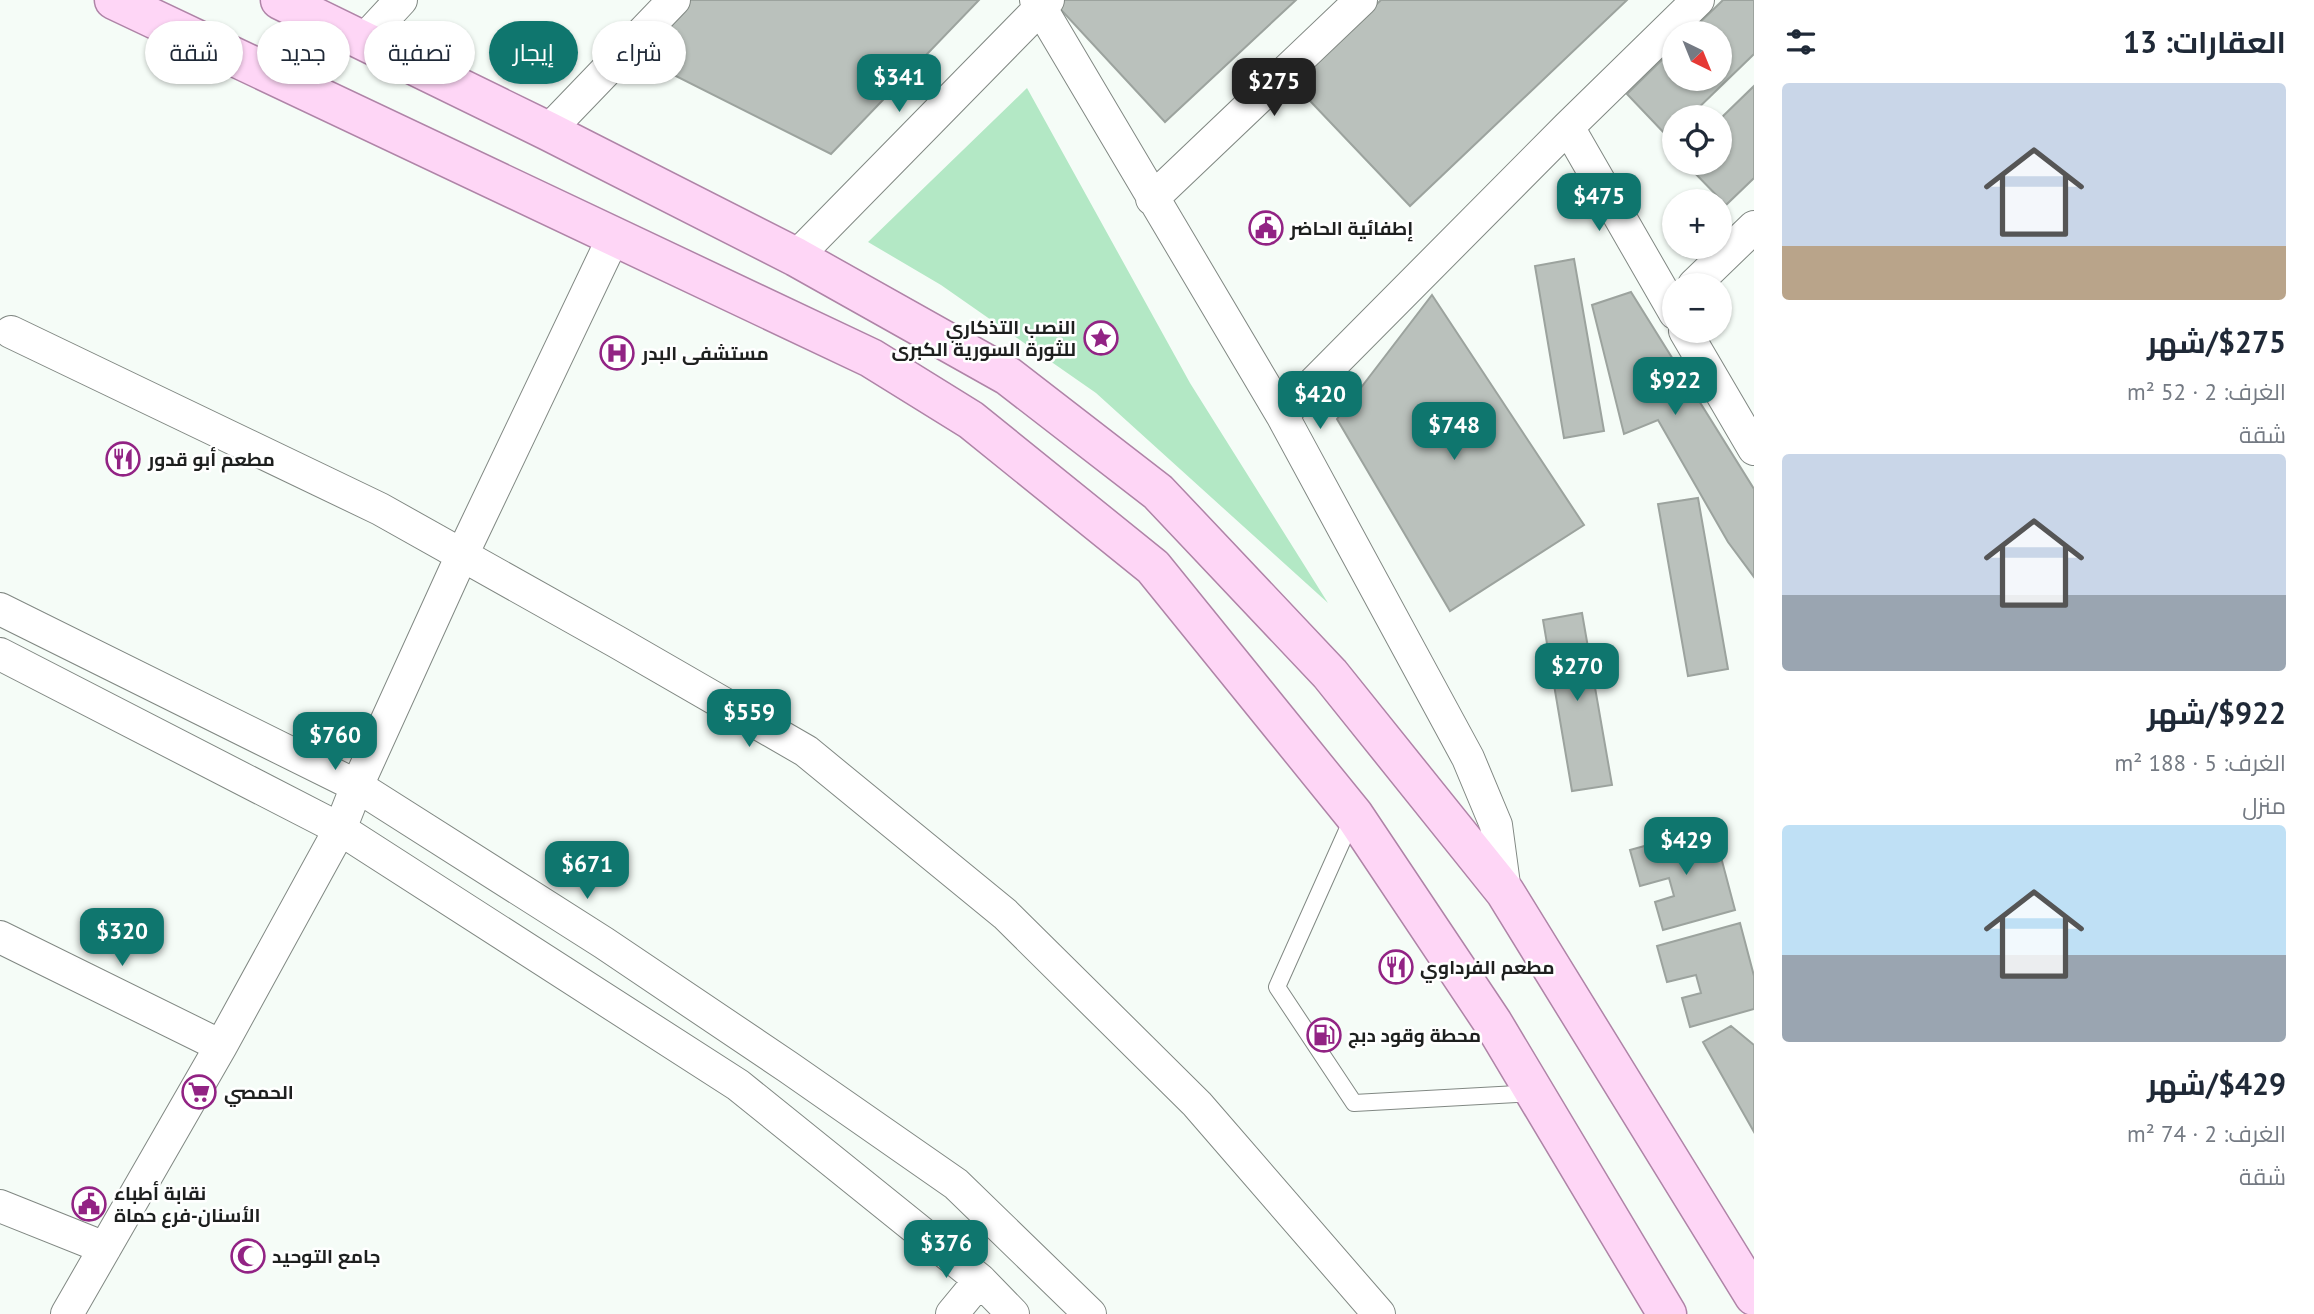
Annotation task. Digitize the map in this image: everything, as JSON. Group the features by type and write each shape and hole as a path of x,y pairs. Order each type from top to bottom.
{"main road":[{"path":"114,0 871,358 971,420 1153,567 1354,815 1493,1023 1667,1314"},
{"path":"280,0 548,131 796,257 1008,376 1158,492 1330,674 1505,892 1754,1296"}],"street":[{"path":"363,41 401,0"},
{"path":"548,131 674,0"},
{"path":"1152,199 1361,0"},
{"path":"1282,415 1568,127 1699,0"},
{"path":"796,257 1041,2 1152,199 1282,415 1468,758 1496,825 1505,892"},
{"path":"1568,127 1662,290"},
{"path":"1706,273 1754,227"},
{"path":"67,1314 221,1046 340,829 462,555 614,236"},
{"path":"11,332 380,509 806,751 1005,914 1198,1104 1379,1314"},
{"path":"1693,343 1754,449"},
{"path":"0,609 357,786 604,943 956,1184 1090,1314"},
{"path":"0,654 340,829 738,1085 980,1280 1013,1314"},
{"path":"0,937 221,1046"},
{"path":"0,1206 105,1248"},
{"path":"952,1314 980,1280"}],"lane":[{"path":"1354,815 1277,987 1354,1104 1535,1093"}],"green space":[{"path":"1027,88 1190,383 1328,603 1096,393 941,285 868,242"}],"building":[{"path":"690,0 979,0 831,154 686,81 686,21 670,21"},
{"path":"1052,0 1296,0 1165,122"},
{"path":"1381,0 1627,0 1410,206 1293,83"},
{"path":"1723,0 1754,0 1754,54 1732,75 1732,21 1701,21"},
{"path":"1662,60 1662,91 1716,91 1701,105 1662,105 1662,131 1627,94"},
{"path":"1754,86 1754,178 1732,199 1732,189 1710,189 1697,175 1732,175 1732,107"},
{"path":"1574,259 1604,431 1564,438 1535,266"},
{"path":"1631,292 1754,489 1754,577 1728,542 1658,420 1624,434 1592,305"},
{"path":"1432,295 1584,525 1450,611 1337,419"},
{"path":"1698,498 1728,669 1688,676 1658,504"},
{"path":"1582,613 1612,785 1572,791 1543,620"},
{"path":"1713,827 1735,910 1663,930 1655,902 1674,896 1669,878 1640,886 1630,850"},
{"path":"1740,923 1754,976 1754,1009 1690,1027 1682,998 1701,993 1696,975 1667,982 1657,946"},
{"path":"1731,1026 1754,1045 1754,1132 1703,1042"}],"place":[{"name":"إطفائية الحاضر","path":"1266,228"},
{"name":"النصب التذكاري للثورة السورية الكبرى","path":"1101,338"},
{"name":"مستشفى البدر","path":"617,353"},
{"name":"مطعم أبو قدور","path":"123,459"},
{"name":"مطعم الفرداوي","path":"1396,967"},
{"name":"محطة وقود دبج","path":"1324,1035"},
{"name":"الحمصي","path":"199,1092"},
{"name":"نقابة أطباء الأسنان-فرع حماة","path":"89,1204"},
{"name":"جامع التوحيد","path":"248,1256"}]}
